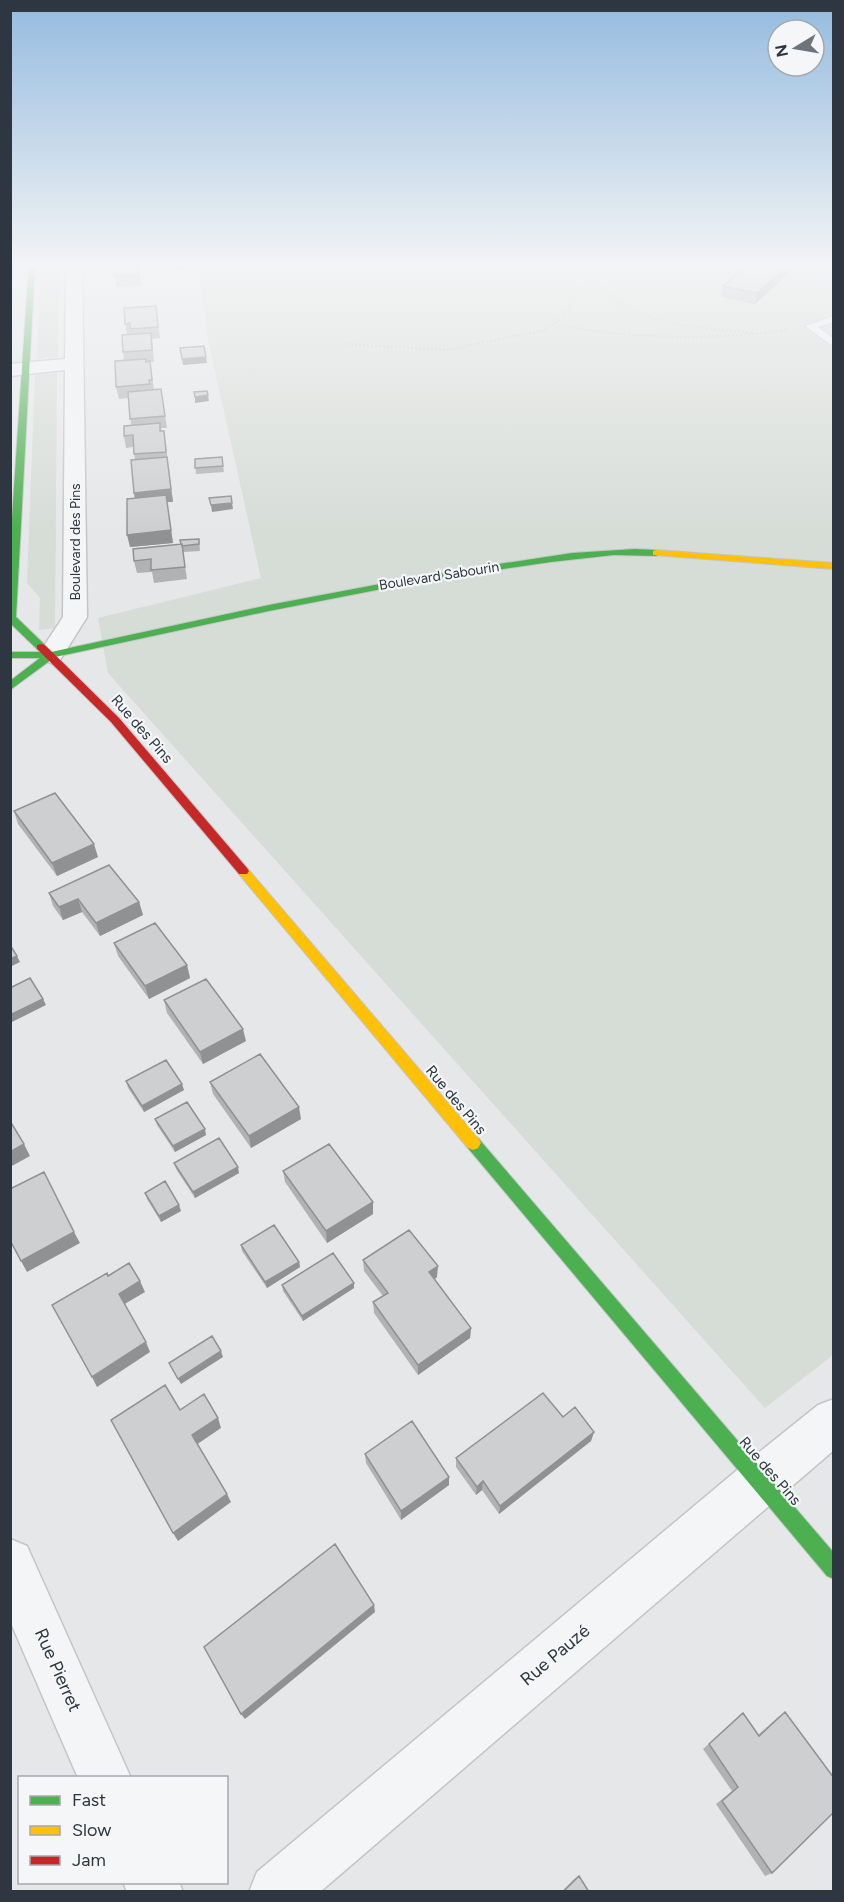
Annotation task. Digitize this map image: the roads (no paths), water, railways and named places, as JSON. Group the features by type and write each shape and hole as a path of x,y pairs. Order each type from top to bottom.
{"street":[{"path":"20,353 11,618 51,655"},
{"name":"Boulevard des Pins","path":"51,655 75,617 74,353"},
{"path":"18,369 74,364"},
{"name":"Boulevard Sabourin","path":"10,655 51,655 422,576 527,562 637,552 834,566"},
{"name":"Boulevard Sabourin","path":"10,687 51,655"},
{"name":"Rue des Pins","path":"51,655 115,720 834,1569"},
{"name":"Rue Pauzé","path":"277,1892 758,1482 834,1421"},
{"name":"Rue Pierret","path":"10,1563 104,1776"}]}
